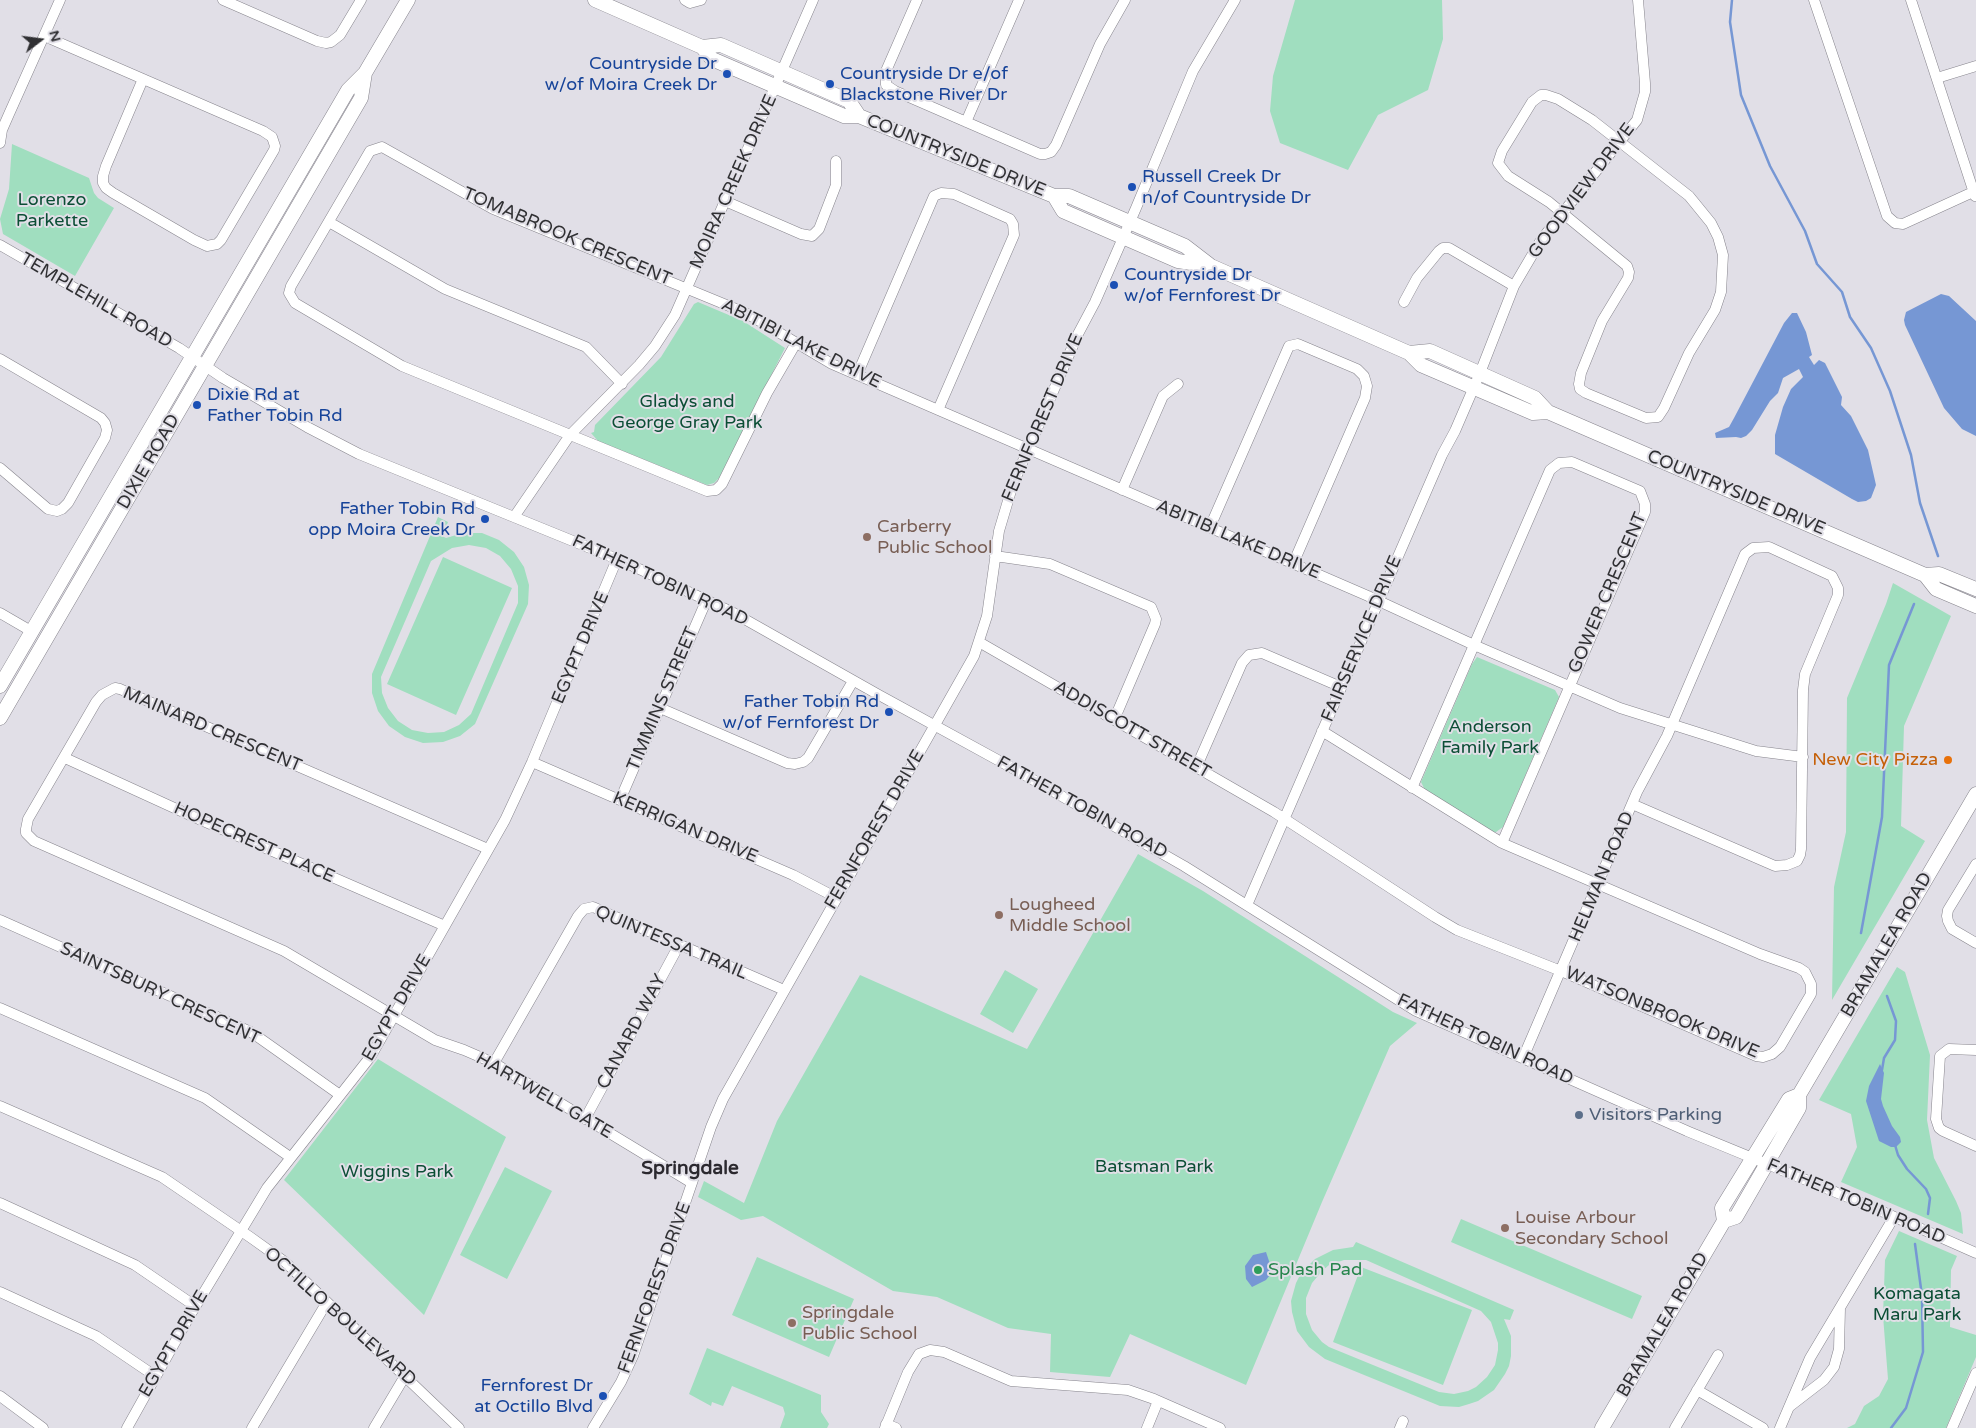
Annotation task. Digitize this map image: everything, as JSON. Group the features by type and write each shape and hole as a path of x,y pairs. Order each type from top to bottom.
{"main road":[{"name":"DIXIE ROAD","path":"0,686 348,90 365,74 408,0"},
{"name":"COUNTRYSIDE DRIVE","path":"595,0 702,46 721,45 850,101 859,116"},
{"name":"COUNTRYSIDE DRIVE","path":"702,46 712,58 844,116 859,116 1054,196 1069,196 1130,222 1185,246 1211,266 1409,353 1421,365 1533,413 1548,412"},
{"name":"DIXIE ROAD","path":"0,718 361,98 365,74"},
{"name":"COUNTRYSIDE DRIVE","path":"1054,196 1063,211 1178,261 1211,266"},
{"name":"COUNTRYSIDE DRIVE","path":"1409,353 1430,352 1535,398 1548,412 1925,575 1939,574 1976,589"},
{"name":"COUNTRYSIDE DRIVE","path":"1925,575 1936,589 1976,606"},
{"name":"BRAMALEA ROAD","path":"1724,1221 1736,1217 1799,1108 1799,1095 1975,793"},
{"name":"BRAMALEA ROAD","path":"1602,1428 1724,1221 1722,1208 1789,1099 1799,1095"}],"street":[{"path":"0,143 2,130 60,0"},
{"path":"223,0 317,41 326,43 331,42 340,35 361,0"},
{"path":"684,0 690,3 702,0"},
{"name":"MOIRA CREEK DRIVE","path":"514,517 570,435 622,384 658,341 675,315 813,0"},
{"path":"917,0 886,71 886,85 895,91 1040,154 1051,152 1056,145 1100,44 1125,0"},
{"path":"966,122 1019,0"},
{"name":"FERNFOREST DRIVE","path":"593,1428 633,1356 717,1110 964,674 979,642 989,606 995,556 1004,510 1028,449 1130,222 1193,71 1235,0"},
{"name":"GOODVIEW DRIVE","path":"1480,374 1514,286 1532,254 1562,213 1637,120 1645,92 1638,0"},
{"path":"1814,0 1887,216 1895,223 1903,224 1974,194 1911,0"},
{"path":"44,36 263,131 272,137 275,146 270,158 216,244 207,246 194,240 113,193 103,183 106,166 142,79"},
{"path":"1936,78 1976,66"},
{"path":"1541,95 1552,96 1592,120 1620,141 1701,208 1711,223 1723,255 1721,292 1715,310 1689,353 1658,417 1646,418 1580,389 1581,373 1602,321 1625,284 1629,272 1627,266 1562,213 1508,176 1498,163 1502,151 1532,102 1541,95"},
{"name":"TOMABROOK CRESCENT","path":"688,288 479,202 382,147 370,151 291,286 289,293 295,303 402,366 702,489 716,490 722,484 766,393 796,343"},
{"path":"726,201 801,234 812,236 819,228 836,185 836,160"},
{"path":"857,375 934,196 940,193 954,194 1010,219 1014,224 1014,235 938,410"},
{"path":"329,222 445,289 586,347 622,384"},
{"name":"TEMPLEHILL ROAD","path":"0,245 192,357"},
{"path":"1404,302 1417,278 1439,250 1443,248 1449,248 1514,286"},
{"name":"ABITIBI LAKE DRIVE","path":"688,288 746,312 822,359 857,375 1210,527 1627,711 1756,751 1803,757"},
{"path":"1210,527 1289,346 1298,344 1357,370 1364,376 1367,386 1365,398 1293,564"},
{"name":"FATHER TOBIN ROAD","path":"192,357 307,427 359,454 618,559 707,599 1184,866 1416,1011 1581,1085 1976,1253"},
{"path":"0,359 93,413 103,421 107,430 105,438 62,510 48,509 0,468"},
{"name":"FAIRSERVICE DRIVE","path":"1247,906 1442,455 1455,431 1480,374"},
{"path":"1122,490 1163,396 1178,384"},
{"name":"GOWER CRESCENT","path":"1474,645 1550,470 1559,463 1572,462 1640,491 1645,504 1645,512 1569,686"},
{"name":"HELMAN ROAD","path":"1523,1058 1562,971 1632,804 1671,725 1744,554 1754,548 1769,547 1828,573 1836,580 1838,588 1836,603 1805,674 1803,690 1803,757"},
{"path":"995,556 1050,564 1151,607 1156,618 1155,624 1114,720"},
{"name":"EGYPT DRIVE","path":"127,1428 240,1230 290,1157 371,1056 445,926 516,799 618,559"},
{"name":"TIMMINS STREET","path":"620,800 707,599"},
{"path":"0,613 31,631"},
{"name":"ADDISCOTT STREET","path":"979,642 1285,819"},
{"path":"1412,788 1474,645"},
{"path":"1196,768 1242,663 1249,655 1262,653 1341,687"},
{"path":"660,708 788,763 795,764 803,762 808,758 853,681"},
{"path":"1502,843 1569,686"},
{"name":"MAINARD CRESCENT","path":"393,1016 284,951 31,839 26,833 28,819 102,695 115,688 488,849"},
{"name":"WATSONBROOK DRIVE","path":"1285,819 1457,930 1562,971 1756,1056 1762,1057 1772,1054 1780,1047 1811,994 1812,984 1809,977 1799,968 1760,954 1502,843 1322,731"},
{"path":"1632,804 1775,866 1787,866 1797,861 1801,849 1803,757"},
{"name":"HOPECREST PLACE","path":"65,758 194,817 445,926"},
{"name":"KERRIGAN DRIVE","path":"532,762 794,874 837,898"},
{"path":"1976,864 1948,910 1947,916 1952,929 1976,943"},
{"name":"QUINTESSA TRAIL","path":"494,1063 578,916 584,909 593,907 784,990"},
{"name":"SAINTSBURY CRESCENT","path":"0,920 251,1032 340,1095"},
{"name":"CANARD WAY","path":"584,1119 679,945"},
{"path":"0,1008 204,1098 290,1157"},
{"name":"HARTWELL GATE","path":"393,1016 435,1040 494,1063 692,1183"},
{"path":"1976,1050 1949,1048 1940,1056 1936,1119 1939,1128 1943,1131 1976,1146"},
{"name":"OCTILLO BOULEVARD","path":"0,1106 162,1177 240,1230 285,1262 460,1428"},
{"path":"0,1204 135,1266 195,1306"},
{"path":"1780,1428 1810,1358 1894,1217"},
{"path":"0,1292 96,1336 155,1376"},
{"path":"252,1428 327,1302"},
{"path":"1788,1408 1824,1380 1834,1367 1839,1349 1840,1306"},
{"path":"889,1427 911,1366 919,1354 930,1350 944,1352 1011,1381 1128,1390 1220,1428"},
{"path":"1675,1428 1718,1355"},
{"path":"1952,1428 1976,1374"},
{"path":"374,1428 405,1376"},
{"path":"1697,1390 1763,1428"},
{"path":"0,1396 40,1427"},
{"path":"1147,1428 1158,1401"}],"green space":[{"path":"1295,0 1442,0 1443,39 1428,90 1378,115 1348,170 1280,143 1270,111 1273,76"},
{"name":"Lorenzo Parkette","path":"12,144 89,178 94,193 98,198 114,208 75,276 3,234 0,219 9,189"},
{"name":"Gladys and George Gray Park","path":"698,302 743,321 785,348 719,478 714,483 707,485 598,441 591,433 594,432 595,425 661,357 694,304"},
{"path":"438,517 448,522 442,536 446,538 463,533 482,533 499,540 514,552 524,567 529,585 528,604 475,724 460,736 443,742 423,743 405,737 389,726 378,711 372,693 372,674","holes":["469,545 486,548 500,556 511,569 518,586 518,603 471,714 459,725 444,732 428,733 412,730 398,721 388,708 382,693 381,677 431,561 452,548"]},
{"path":"443,557 512,588 456,715 387,684"},
{"path":"1893,583 1951,616 1904,726 1901,826 1925,841 1832,1000 1834,887 1846,832 1847,698"},
{"name":"Anderson Family Park","path":"1477,657 1555,690 1559,697 1503,827 1496,832 1493,832 1425,790 1421,782 1472,664"},
{"name":"Batsman Park","path":"1138,854 1203,891 1393,1012 1417,1023 1390,1046 1322,1202 1246,1385 1130,1334 1110,1377 1050,1372 1051,1334 1008,1328 937,1297 893,1291 763,1216 741,1220 698,1197 704,1181 744,1203 777,1121 860,975 1027,1049"},
{"path":"1897,967 1905,972 1930,1055 1927,1120 1934,1158 1961,1213 1963,1234 1841,1182 1857,1147 1851,1114 1819,1100"},
{"path":"1005,970 1038,989 1013,1033 980,1014"},
{"name":"Wiggins Park","path":"378,1059 506,1137 424,1315 284,1180"},
{"path":"505,1167 552,1191 507,1279 460,1255"},
{"path":"1461,1219 1642,1296 1632,1319 1451,1242"},
{"name":"Komagata Maru Park","path":"1899,1231 1957,1256 1951,1270 1950,1327 1976,1335 1976,1357 1946,1428 1847,1428 1855,1424 1864,1406 1879,1396 1888,1379 1883,1316 1885,1260"},
{"path":"1356,1242 1514,1310 1510,1320 1504,1319 1511,1336 1509,1366 1494,1390 1478,1401 1459,1407 1440,1406 1325,1359 1309,1347 1297,1331 1292,1312 1291,1301 1296,1283 1301,1273 1315,1259 1333,1250 1353,1247","holes":["1344,1260 1366,1260 1481,1311 1491,1322 1498,1343 1495,1365 1487,1377 1476,1387 1468,1391 1454,1394 1439,1392 1329,1347 1322,1342 1312,1330 1306,1314 1306,1298 1312,1283 1329,1265"]},
{"path":"757,1257 854,1299 829,1357 732,1315"},
{"path":"1361,1267 1472,1310 1443,1385 1333,1342"},
{"path":"707,1348 821,1395 821,1412 829,1424 827,1428 780,1428 785,1414 783,1407 732,1386 723,1406 712,1402 711,1406 689,1394"}],"water":[{"path":"1941,294 1949,296 1976,321 1976,436 1962,429 1944,408 1905,325 1906,312"},
{"path":"1792,313 1797,313 1806,332 1812,355 1809,357 1814,365 1819,360 1825,363 1842,397 1841,405 1851,416 1868,450 1876,485 1871,498 1866,501 1858,502 1852,499 1775,454 1775,435 1783,407 1791,389 1803,377 1799,369 1783,378 1778,393 1770,401 1752,430 1746,436 1741,438 1716,438 1715,433 1729,427 1784,323"},
{"path":"1880,1064 1884,1073 1881,1099 1901,1142 1896,1147 1891,1147 1879,1141 1866,1101 1869,1086"},
{"name":"Splash Pad","path":"1266,1252 1271,1267 1270,1275 1266,1280 1252,1287 1246,1279 1245,1266 1253,1255"}],"waterway":[{"path":"1732,0 1730,22 1741,95 1770,166 1805,231 1817,264 1842,292 1850,317 1871,348 1890,391 1911,455 1920,503 1938,556"},
{"path":"1861,933 1882,817 1889,665 1914,604"},
{"path":"1882,1070 1884,1058 1895,1040 1896,1021 1887,996"},
{"path":"1895,1145 1898,1155 1907,1169 1926,1189 1930,1198 1928,1214"},
{"path":"1891,1428 1906,1408 1923,1352 1922,1296 1915,1244"}],"place":[{"name":"Countryside Dr w/of Moira Creek Dr","path":"727,74"},
{"name":"Countryside Dr e/of Blackstone River Dr","path":"830,84"},
{"name":"Russell Creek Dr n/of Countryside Dr","path":"1132,187"},
{"name":"Countryside Dr w/of Fernforest Dr","path":"1114,285"},
{"name":"Dixie Rd at Father Tobin Rd","path":"197,405"},
{"name":"Father Tobin Rd opp Moira Creek Dr","path":"485,519"},
{"name":"Carberry Public School","path":"867,537"},
{"name":"Father Tobin Rd w/of Fernforest Dr","path":"889,712"},
{"name":"New City Pizza","path":"1948,760"},
{"name":"Lougheed Middle School","path":"999,915"},
{"name":"Visitors Parking","path":"1579,1115"},
{"name":"Louise Arbour Secondary School","path":"1505,1228"},
{"name":"Splash Pad","path":"1258,1270"},
{"name":"Springdale Public School","path":"792,1323"},
{"name":"Fernforest Dr at Octillo Blvd","path":"603,1396"}],"district":[{"name":"Springdale","path":"690,1169"}]}
